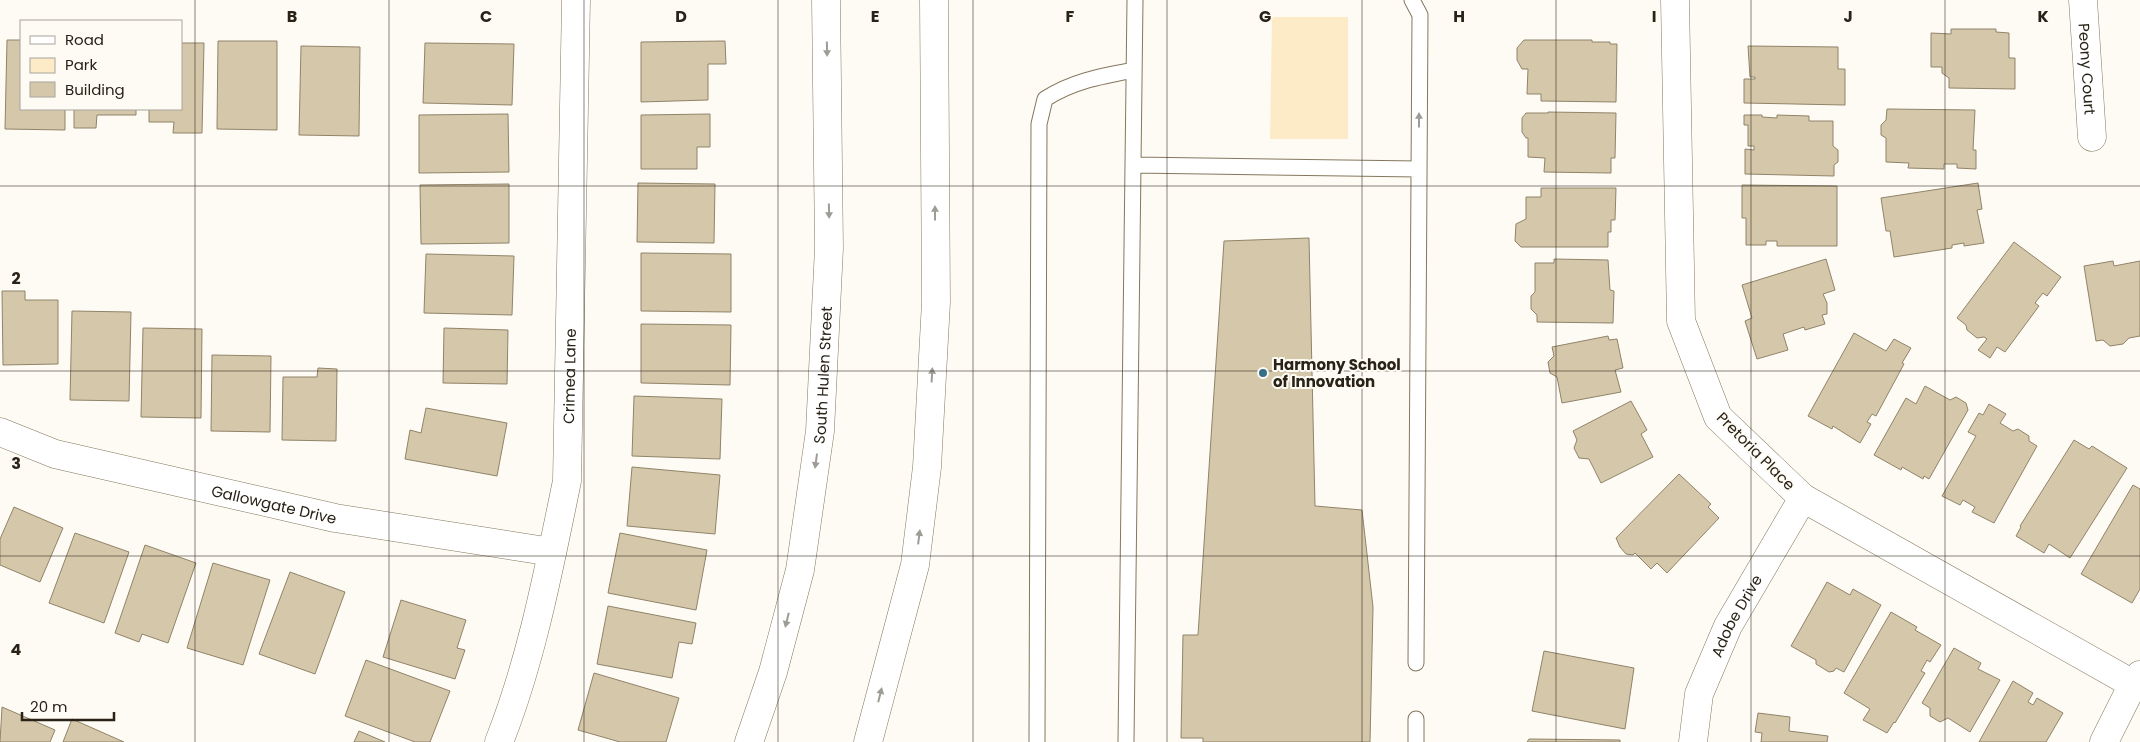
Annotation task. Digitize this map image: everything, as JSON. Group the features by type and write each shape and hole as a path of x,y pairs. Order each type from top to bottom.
{"street":[{"name":"Crimea Lane","path":"499,742 517,698 567,481 576,0"},
{"name":"South Hulen Street","path":"749,742 773,672 800,570 820,431 829,248 826,0"},
{"path":"868,742 916,566 927,467 936,302 934,0"},
{"name":"Pretoria Place","path":"1676,0 1681,321 1718,417 1803,498 2136,679"},
{"name":"Peony Court","path":"2083,0 2092,137"},
{"name":"Gallowgate Drive","path":"0,432 56,454 335,518 552,552"},
{"name":"Adobe Drive","path":"1693,742 1699,694 1728,626 1803,498"},
{"path":"2104,742 2136,679"}],"lane":[{"path":"1126,742 1135,0"},
{"path":"1412,0 1420,15 1416,663"},
{"path":"1037,742 1039,124 1045,99 1062,88 1089,79 1134,70"},
{"path":"1134,165 1419,169"},
{"path":"1416,719 1416,742"}],"green space":[{"path":"1272,17 1348,17 1348,139 1270,139"}],"building":[{"path":"1951,29 1996,29 1996,32 2009,33 2009,58 2015,58 2015,89 1949,88 1949,78 1942,73 1942,67 1931,67 1931,33 1951,34"},
{"path":"7,40 20,40 20,110 65,110 65,130 5,129"},
{"path":"1524,40 1592,40 1592,42 1617,44 1616,102 1541,101 1541,94 1527,94 1528,69 1522,69 1517,60 1517,48"},
{"path":"218,41 277,41 277,130 217,129"},
{"path":"725,41 726,64 708,64 708,100 641,102 641,42"},
{"path":"182,43 204,43 202,133 173,133 174,122 149,122 149,110 182,110"},
{"path":"425,43 514,44 512,105 423,103"},
{"path":"301,46 360,47 359,136 299,135"},
{"path":"1748,46 1838,47 1838,69 1845,69 1845,105 1744,103 1744,79 1755,79 1755,77 1750,77"},
{"path":"1887,109 1975,110 1973,150 1976,150 1976,169 1957,168 1957,164 1944,164 1944,169 1908,168 1909,163 1886,162 1886,138 1881,135 1881,125 1886,120"},
{"path":"74,110 136,110 136,115 97,115 96,128 74,128"},
{"path":"1526,113 1616,113 1615,158 1611,158 1611,173 1544,172 1545,158 1528,157 1528,138 1522,132 1522,118"},
{"path":"508,114 509,172 419,173 419,115"},
{"path":"710,114 710,147 697,147 697,169 641,169 641,115"},
{"path":"1744,115 1762,115 1762,117 1777,118 1777,115 1809,116 1809,121 1833,121 1833,146 1838,150 1838,162 1834,165 1834,176 1745,174 1745,149 1754,150 1754,146 1748,146 1748,125 1744,125"},
{"path":"638,183 715,184 714,243 637,242"},
{"path":"1978,183 1982,209 1977,210 1984,243 1964,246 1964,243 1952,245 1952,248 1894,257 1890,231 1886,231 1881,198"},
{"path":"509,184 509,243 421,244 420,185"},
{"path":"1742,185 1837,186 1837,246 1777,246 1777,241 1766,241 1766,245 1746,245 1746,218 1742,218"},
{"path":"1541,188 1616,188 1615,220 1611,220 1611,232 1608,232 1608,247 1521,247 1515,241 1516,224 1526,219 1526,197 1541,197"},
{"name":"Harmony School of Innovation","path":"1309,238 1315,506 1362,510 1373,607 1370,742 1203,742 1203,738 1181,738 1183,635 1198,635 1224,241"},
{"path":"2014,242 2061,277 2047,296 2043,293 2035,303 2039,306 2005,352 1997,347 1990,358 1978,350 1987,339 1984,337 1977,338 1957,318"},
{"path":"641,253 731,254 731,312 641,311"},
{"path":"426,254 514,256 512,315 424,313"},
{"path":"1554,259 1608,260 1610,290 1614,291 1613,323 1537,322 1537,315 1531,309 1531,296 1535,292 1535,263 1554,263"},
{"path":"1826,259 1835,290 1823,294 1827,303 1827,314 1822,315 1825,324 1805,330 1804,327 1783,334 1788,350 1757,359 1745,321 1752,318 1742,285"},
{"path":"2113,261 2114,266 2140,261 2140,336 2129,338 2123,344 2110,346 2103,340 2096,341 2084,266"},
{"path":"2,291 25,291 25,300 58,300 58,364 3,365"},
{"path":"72,311 131,312 129,401 70,400"},
{"path":"641,324 731,325 730,385 641,383"},
{"path":"143,328 202,329 201,418 141,417"},
{"path":"444,328 508,330 507,384 443,383"},
{"path":"1854,333 1886,351 1894,339 1911,348 1876,416 1872,414 1867,422 1871,424 1860,443 1833,426 1832,429 1808,416"},
{"path":"1608,336 1609,340 1617,339 1623,368 1615,370 1621,392 1562,403 1557,377 1550,373 1548,362 1554,356 1552,347"},
{"path":"212,355 271,356 270,432 211,431"},
{"path":"318,368 337,369 336,441 282,440 283,377 317,377"},
{"path":"1925,386 1950,400 1956,397 1966,403 1968,410 1929,479 1924,476 1923,479 1902,467 1901,470 1874,455 1906,398 1916,404"},
{"path":"634,396 722,399 720,459 632,456"},
{"path":"1631,401 1647,430 1641,434 1653,457 1601,483 1589,459 1579,458 1574,448 1577,440 1573,431"},
{"path":"1989,404 2006,414 2000,423 2013,431 2018,429 2029,436 2029,441 2037,446 1994,523 1972,512 1975,507 1963,500 1960,505 1942,496 1976,436 1968,432 1979,413 1983,415"},
{"path":"426,408 507,423 497,476 405,459 410,430 421,433"},
{"path":"2074,440 2089,449 2092,446 2127,468 2070,558 2049,544 2044,553 2016,536 2020,526"},
{"path":"632,467 720,475 715,534 627,526"},
{"path":"1679,474 1711,504 1708,507 1719,518 1667,573 1657,563 1651,569 1635,553 1633,555 1626,554 1616,538"},
{"path":"2133,485 2140,489 2140,589 2132,603 2081,574"},
{"path":"14,507 63,528 40,582 0,565 0,539"},
{"path":"75,533 129,552 104,623 49,603"},
{"path":"620,533 707,550 696,610 608,593"},
{"path":"145,545 196,563 168,643 142,634 139,642 115,633"},
{"path":"213,563 270,580 243,665 187,648"},
{"path":"290,572 345,592 315,674 259,654"},
{"path":"1827,582 1850,595 1853,589 1881,605 1844,672 1836,668 1834,671 1829,672 1816,664 1816,660 1791,646"},
{"path":"401,600 466,620 457,648 465,650 455,679 383,657"},
{"path":"608,606 696,623 692,644 679,642 672,678 597,664"},
{"path":"1891,612 1917,627 1915,630 1941,645 1930,662 1927,660 1921,671 1925,673 1887,733 1863,720 1870,709 1844,693"},
{"path":"1954,648 1981,663 1978,669 2000,680 1970,732 1948,718 1940,722 1930,716 1930,708 1922,703"},
{"path":"1544,651 1634,668 1625,729 1532,711"},
{"path":"366,660 450,691 430,742 415,742 345,716"},
{"path":"594,673 679,698 666,742 620,742 578,730"},
{"path":"2013,681 2033,693 2028,702 2033,705 2037,698 2063,713 2046,742 1979,742"},
{"path":"2,707 55,730 50,742 0,742"},
{"path":"1758,713 1790,717 1789,731 1828,736 1827,742 1761,742 1762,733 1755,732"},
{"path":"72,719 124,742 63,742"},
{"path":"359,731 385,742 354,742"},
{"path":"1529,739 1620,740 1620,742 1527,742"}],"place":[{"name":"Harmony School of Innovation","path":"1263,373"}]}
